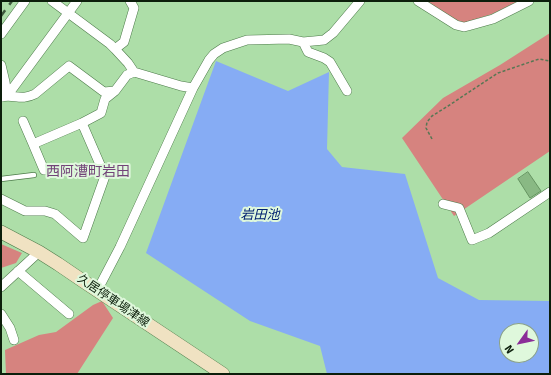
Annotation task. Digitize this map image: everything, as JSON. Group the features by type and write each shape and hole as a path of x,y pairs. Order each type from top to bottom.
{"main road":[{"name":"久居停車場津線","path":"1,232 39,252 217,373"}],"street":[{"path":"1,34 25,1"},
{"path":"52,1 110,44 128,63 134,72 181,86 193,88"},
{"path":"4,96 78,1"},
{"path":"115,49 124,42 134,8 130,1"},
{"path":"97,291 120,247 193,88 208,60 223,48 247,40 289,39 303,42 324,40 333,33 360,1"},
{"path":"418,1 456,25 464,27 493,19 529,1"},
{"path":"303,42 308,52 330,62 347,91"},
{"path":"1,65 5,82 4,96"},
{"path":"4,96 20,98 29,97 35,94 68,66 104,92 115,91"},
{"path":"33,144 82,123 101,113 105,98 115,91 127,75 134,72"},
{"path":"23,121 44,170"},
{"path":"1,199 24,211 44,211 55,214 83,238 105,176 82,123"},
{"path":"443,204 459,208 472,240 489,233 550,192"},
{"path":"1,287 39,252"},
{"path":"18,271 69,314"},
{"path":"1,314 10,328 14,340"}],"lane":[{"path":"1,179 34,175"}],"path":[{"path":"432,139 426,128 427,122 432,116 498,73 539,59 550,61"}],"shaded area":[{"path":"426,1 519,1 492,14 467,22 462,22 453,19"},
{"path":"550,33 550,151 454,216 402,138 443,98 500,65"},
{"path":"1,244 22,253 16,263 1,268"},
{"path":"102,301 113,318 77,374 6,374 5,350 39,335 56,332 93,305"}],"water":[{"name":"岩田池","path":"216,61 288,91 329,72 327,149 342,167 405,174 438,278 479,300 550,301 550,374 327,374 320,346 250,321 146,253"}],"building":[{"path":"528,172 541,191 530,198 518,179"}],"railway":[{"path":"1,16 12,1"}],"district":[{"name":"西阿漕町岩田","path":"88,172"}]}
